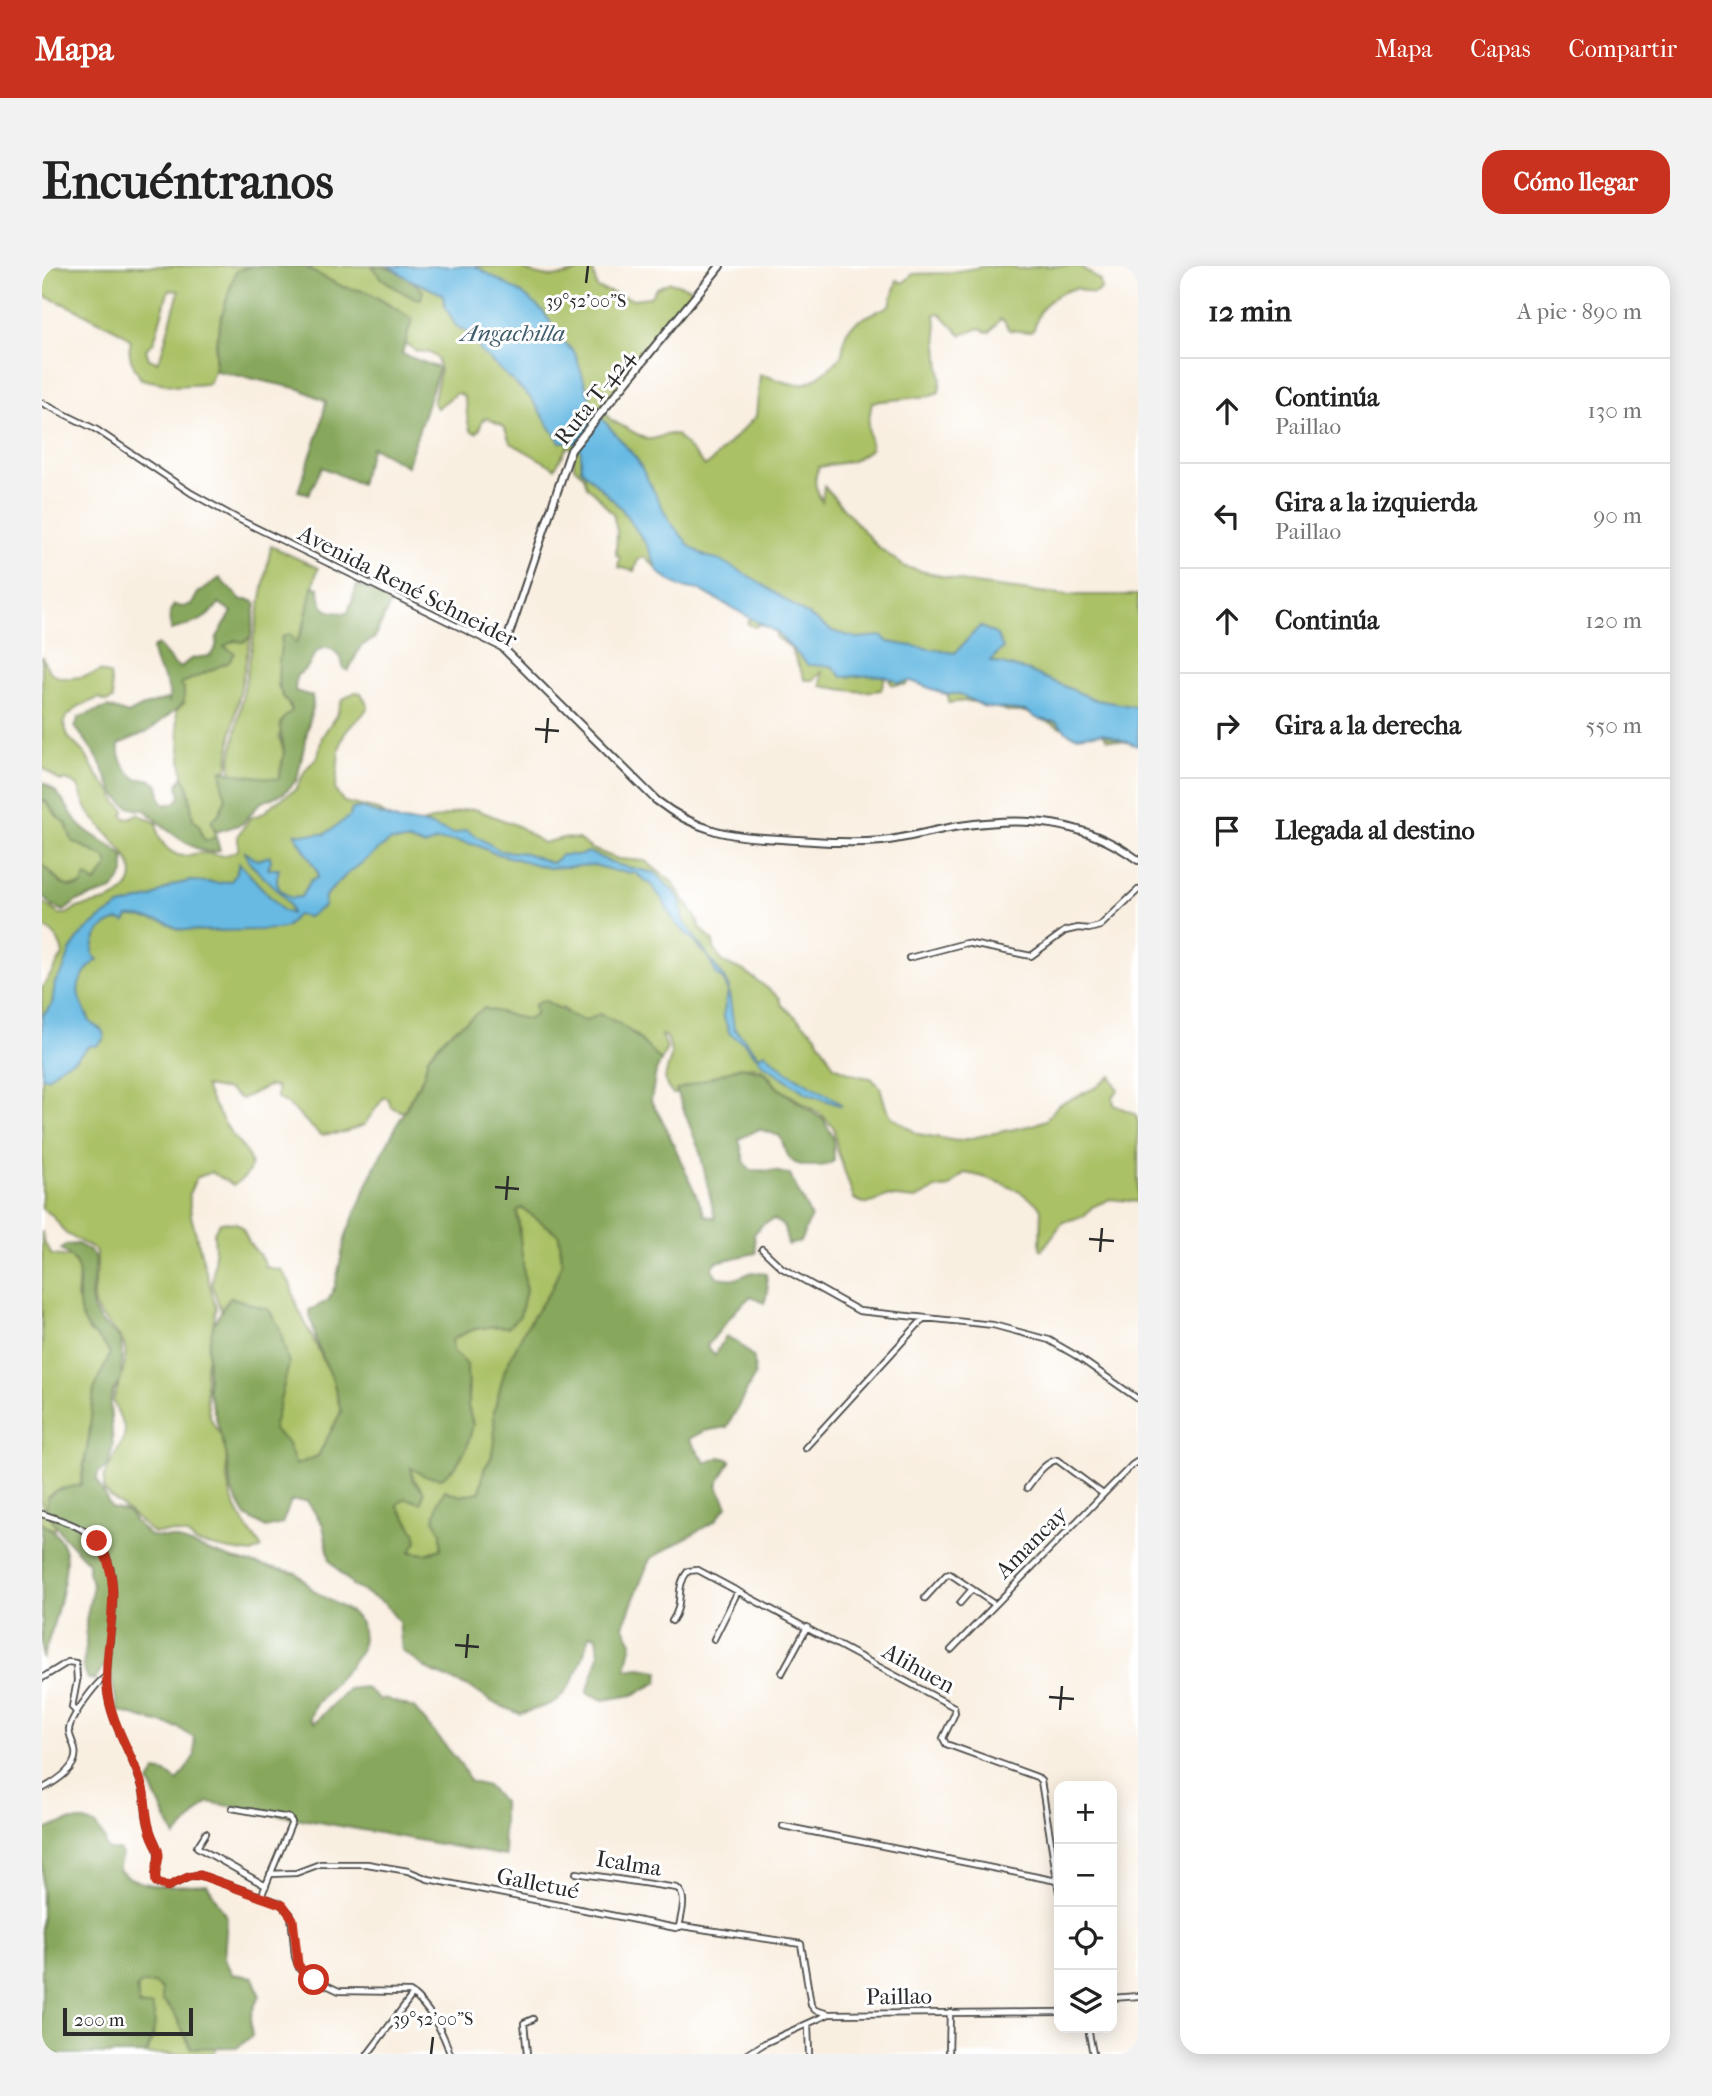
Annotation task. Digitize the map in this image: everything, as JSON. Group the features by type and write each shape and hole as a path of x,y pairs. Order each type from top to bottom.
{"street":[{"name":"Ruta T-424","path":"504,649 571,450 720,266"},
{"name":"Avenida René Schneider","path":"42,403 97,430 191,493 238,519 504,649 656,800 682,818 710,830 749,839 845,843 899,838 959,826 1033,821 1067,825 1088,832 1138,860"},
{"path":"909,958 966,943 1031,956 1065,931 1100,926 1138,890"},
{"path":"762,1250 782,1268 859,1311 993,1325 1049,1340 1138,1399"},
{"path":"804,1448 925,1317"},
{"path":"1027,1488 1051,1461 1058,1460 1102,1494"},
{"name":"Amancay","path":"951,1650 1102,1494 1138,1461"},
{"path":"42,1514 71,1523 88,1533 101,1546 110,1563 113,1586 107,1676 112,1711 142,1787 148,1823 158,1850 156,1882 167,1887 188,1877 200,1875 280,1903 290,1912 295,1957 299,1968 307,1976 339,1991 413,1994 443,2033 450,2054"},
{"name":"Alihuen","path":"672,1621 680,1607 680,1583 691,1570 700,1570 954,1707 955,1712 943,1738 946,1744 1040,1780 1054,1863"},
{"path":"925,1598 950,1574 994,1604"},
{"path":"960,1603 972,1589"},
{"path":"714,1639 738,1591"},
{"path":"782,1673 807,1627"},
{"path":"42,1678 68,1662 76,1663 77,1681 72,1707 77,1713"},
{"path":"42,1789 72,1766 76,1751 69,1728 97,1685 107,1676"},
{"path":"232,1808 289,1818 292,1822 261,1897"},
{"path":"783,1826 1054,1880"},
{"path":"206,1833 197,1847 266,1885"},
{"name":"Galletué","path":"270,1874 296,1873 320,1864 367,1864 408,1871 428,1879 679,1927 801,1944 811,2005 815,2010 829,2014"},
{"name":"Icalma","path":"576,1873 677,1888 683,1896 679,1927"},
{"path":"368,2054 413,1994"},
{"path":"1117,1998 1138,1996"},
{"path":"949,2054 950,2012"},
{"name":"Paillao","path":"748,2054 765,2043 829,2014 1054,2012"},
{"path":"527,2054 524,2023 533,2019"},
{"path":"808,2024 809,2054"},
{"path":"1089,2033 1093,2054"}],"green space":[{"path":"42,266 269,266 230,288 216,342 215,368 208,384 176,386 141,379 130,356 131,341 123,333 42,295","holes":["179,291 161,355 157,362 149,359 146,349 154,342 168,292"]},
{"path":"253,266 302,266 343,287 368,292 412,319 402,354 439,368 407,466 372,447 360,484 322,467 309,494 298,491 320,429 326,401 300,389 216,371 218,333 236,271"},
{"path":"308,266 519,266 537,274 554,276 592,266 597,288 632,299 650,297 657,288 670,282 694,290 600,407 611,420 646,439 677,435 705,466 756,416 760,375 796,384 806,383 817,377 841,356 845,336 852,326 890,305 897,280 903,283 913,274 946,273 987,266 1020,269 1080,266 1100,281 1101,290 1093,294 1076,288 1054,297 1043,307 1034,329 1029,332 1009,330 1000,319 990,332 980,328 961,335 940,313 935,314 941,379 939,392 931,396 872,402 868,425 871,449 853,461 819,467 816,485 822,502 824,486 876,545 905,567 974,584 1030,591 1070,595 1138,595 1138,744 1108,739 1102,733 1059,727 1026,712 1010,712 966,701 948,703 948,690 909,679 906,685 892,685 888,677 885,677 881,690 866,691 821,686 822,672 813,680 805,680 790,647 776,637 776,628 748,624 750,617 655,567 645,557 638,559 634,571 618,567 620,556 616,555 617,532 613,513 587,487 584,476 574,467 574,450 568,446 555,468 511,443 503,427 487,418 482,420 476,433 471,431 463,395 457,393 437,408 433,403 440,371 437,358 430,353 416,351 405,343 412,319 368,292 343,287 318,276"},
{"path":"372,266 388,268 406,276 423,291 421,299 394,287"},
{"path":"271,546 318,568 296,643 282,637 278,686 292,711 279,736 284,752 279,779 272,780 232,773 230,763"},
{"path":"220,578 240,600 256,603 251,636 244,642 234,640 224,647 235,653 229,662 180,684 184,688 184,703 149,731 119,744 119,754 128,771 136,779 150,779 158,785 161,800 165,805 176,802 180,796 178,785 183,776 188,786 193,819 199,825 202,836 206,841 216,837 220,850 211,852 191,846 145,810 127,806 120,800 96,755 75,727 79,717 108,707 128,714 167,699 169,702 168,687 153,656 152,648 158,645 174,664 181,668 198,657 210,656 216,647 217,637 232,612 219,603 204,618 171,630 170,611 174,605 183,607 192,604 198,593"},
{"path":"357,585 392,600 374,639 361,646 348,671 343,668 336,652 324,648 317,651 308,666 296,677 295,691 312,696 313,704 297,780 284,793 260,803 242,824 216,832 211,820 219,814 226,798 222,785 222,770 279,779 284,751 281,724 292,711 279,683 282,637 289,634 296,643 304,627 312,586 319,588 321,601 326,609 348,613"},
{"path":"251,636 227,771 223,770 222,785 226,798 219,814 212,820 216,837 206,841 199,825 193,819 188,786 183,776 176,711 184,703 179,684 206,672 227,650 223,647 226,645 244,642"},
{"path":"42,656 48,670 63,678 77,678 100,671 110,675 113,699 106,702 99,698 79,706 66,717 64,723 68,737 85,754 97,775 113,793 116,802 125,810 123,816 127,819 138,814 157,823 161,840 167,849 177,855 222,855 238,850 238,835 250,818 264,813 296,789 306,769 318,756 322,737 337,714 342,700 355,692 361,693 368,706 341,741 335,790 344,802 378,810 399,821 422,823 475,809 518,826 543,843 563,838 578,839 592,849 618,859 645,861 672,882 700,927 713,942 722,962 744,971 779,997 782,1005 815,1034 834,1066 858,1076 871,1078 880,1087 886,1108 892,1117 918,1134 957,1141 1033,1125 1046,1120 1058,1105 1097,1087 1111,1076 1118,1090 1113,1097 1114,1105 1135,1114 1138,1121 1138,1202 1110,1199 1092,1207 1084,1216 1063,1222 1042,1250 1041,1209 1027,1196 983,1177 964,1173 950,1187 935,1189 916,1199 886,1196 874,1202 863,1203 854,1199 837,1149 834,1128 822,1115 777,1087 760,1068 751,1066 682,1094 673,1094 665,1080 671,1055 667,1037 662,1035 667,1048 661,1061 634,1033 572,1018 563,1008 535,1015 529,1020 484,1009 447,1035 428,1057 424,1075 403,1112 391,1107 388,1099 384,1097 364,1125 342,1133 320,1135 289,1105 277,1098 277,1087 268,1086 241,1099 228,1090 205,1086 218,1113 246,1152 250,1163 247,1174 233,1185 211,1172 196,1178 189,1194 191,1216 216,1308 211,1350 206,1363 208,1404 211,1419 225,1443 231,1496 262,1548 252,1553 230,1550 197,1543 187,1535 172,1532 153,1533 104,1491 104,1477 124,1437 125,1429 113,1401 126,1355 122,1341 94,1305 97,1262 95,1250 65,1233 52,1215 42,1209 42,988 63,955 57,938 42,926 42,902 60,914 67,914 122,893 130,883 132,873 122,851 88,811 77,785 66,780 60,781 42,767"},
{"path":"42,782 59,796 84,829 124,857 124,874 113,890 77,901 64,911 52,906 42,895 42,865 58,882 73,887 81,886 86,876 95,883 108,866 106,858 72,841 66,823 42,799"},
{"path":"42,799 66,823 72,841 106,857 108,866 95,884 64,885 42,865"},
{"path":"543,1000 586,1021 599,1014 609,1018 633,1034 661,1061 656,1071 651,1101 665,1125 705,1215 715,1218 700,1152 676,1090 740,1067 762,1071 778,1088 824,1120 833,1137 834,1161 821,1166 798,1164 787,1155 780,1136 759,1129 739,1139 745,1164 751,1170 790,1175 811,1217 800,1242 788,1245 784,1227 774,1219 763,1224 754,1234 756,1253 716,1262 712,1269 717,1277 736,1279 752,1272 766,1274 768,1292 764,1303 751,1296 707,1346 715,1355 726,1336 737,1342 754,1358 755,1375 727,1427 704,1431 689,1439 706,1463 720,1457 731,1460 717,1485 727,1506 715,1521 650,1559 623,1626 632,1642 626,1670 640,1668 659,1671 658,1682 633,1695 603,1700 587,1693 599,1655 597,1636 589,1635 578,1670 563,1694 549,1705 520,1714 494,1703 471,1688 430,1671 402,1651 399,1622 384,1603 353,1586 330,1561 323,1525 307,1501 291,1501 282,1524 266,1528 246,1516 231,1490 227,1457 208,1390 208,1347 214,1323 230,1297 269,1310 279,1327 289,1364 273,1430 287,1442 296,1465 318,1456 341,1412 333,1380 317,1344 309,1310 328,1301 335,1286 346,1235 375,1166 424,1075 428,1057 447,1035 484,1008 528,1020 535,1015 534,1005","holes":["522,1208 559,1235 562,1263 552,1288 525,1329 505,1369 494,1411 495,1443 491,1458 484,1469 480,1492 460,1496 445,1490 438,1502 434,1519 441,1532 441,1549 426,1554 410,1552 417,1542 415,1532 397,1505 405,1498 421,1503 424,1492 413,1479 411,1468 425,1476 442,1478 456,1466 467,1447 473,1425 468,1406 467,1364 453,1352 452,1340 479,1328 508,1327 520,1316 526,1290 517,1211"]},
{"path":"522,1208 559,1235 562,1262 552,1288 525,1329 494,1411 495,1443 491,1458 484,1469 480,1492 460,1496 445,1491 441,1549 426,1554 409,1552 417,1542 415,1532 397,1505 404,1498 421,1503 424,1492 413,1479 411,1467 473,1425 468,1406 469,1381 453,1352 452,1340 478,1329 508,1327 520,1255 517,1210"},
{"path":"220,1222 236,1223 242,1227 250,1244 264,1261 265,1267 281,1270 290,1283 296,1304 333,1380 341,1412 318,1456 296,1465 287,1442 273,1430 277,1409 279,1327 269,1310 230,1297 221,1311 212,1285 214,1232"},
{"path":"42,1231 43,1241 52,1255 72,1257 79,1271 77,1297 89,1332 105,1341 111,1354 94,1390 80,1485 57,1490 45,1508 55,1530 42,1524"},
{"path":"78,1244 91,1252 96,1259 91,1297 93,1309 100,1321 120,1338 122,1349 121,1379 110,1403 113,1446 108,1466 98,1473 97,1481 111,1508 129,1512 134,1521 150,1536 174,1538 232,1559 297,1573 314,1591 352,1613 361,1623 361,1649 349,1667 314,1706 310,1719 314,1723 348,1689 365,1687 380,1700 384,1698 414,1708 459,1762 471,1782 487,1786 503,1802 506,1856 208,1802 175,1837 149,1782 156,1771 166,1773 178,1781 195,1755 194,1738 179,1728 118,1711 109,1665 102,1668 95,1680 88,1679 83,1666 86,1621 93,1585 88,1572 88,1562 63,1536 45,1508 48,1497 57,1490 81,1485 94,1390 110,1354 81,1315 77,1266 61,1249 65,1245"},
{"path":"42,1524 60,1539 66,1562 58,1606 42,1659"},
{"path":"68,1821 85,1821 95,1825 105,1839 108,1850 119,1850 122,1855 118,1869 137,1881 160,1886 207,1884 227,1918 224,1958 232,1974 253,1977 260,1997 252,2015 252,2036 238,2047 191,2048 174,2012 162,2000 162,1990 154,1984 141,1984 137,1988 139,2006 152,2006 155,2018 153,2036 146,2054 42,2054 42,1831"},
{"path":"141,1984 154,1984 162,1990 162,2000 174,2012 191,2047 217,2048 213,2054 146,2054 154,2036 139,2006 137,1988"}],"water":[{"name":"Angachilla","path":"389,266 475,266 523,294 543,311 562,340 575,353 593,408 637,459 670,522 690,546 705,556 720,560 754,579 832,631 857,638 882,636 888,642 955,653 980,626 997,635 1003,648 990,661 1029,671 1096,700 1138,707 1138,746 1103,733 1076,736 1068,733 1057,722 1038,719 1026,711 985,707 959,694 945,694 911,681 898,683 879,676 842,677 832,666 808,665 776,632 700,590 681,587 659,573 646,544 621,508 581,469 581,451 573,442 560,442 531,398 481,352 472,335 456,326 442,294 409,279"},
{"path":"361,808 454,834 466,830 501,851 526,853 552,863 562,855 581,855 588,852 618,865 655,873 678,896 682,919 728,984 734,1028 759,1056 765,1053 786,1071 842,1106 806,1093 763,1064 744,1043 730,1034 723,1015 728,992 725,982 716,974 708,957 697,944 675,923 650,884 635,873 594,865 549,868 455,841 436,841 425,846 409,841 390,841 345,876 325,896 324,906 308,917 297,915 286,927 187,930 162,921 131,917 125,922 119,920 107,925 99,932 94,942 93,955 98,960 81,978 78,990 90,1021 102,1030 103,1038 96,1046 89,1046 49,1077 42,1078 42,1016 52,1004 55,982 63,971 70,951 80,936 101,918 120,906 150,898 173,885 190,881 231,881 239,863 282,910 291,914 285,899 248,860 245,852 257,860 270,856 268,869 279,869 277,883 280,890 291,898 301,897 318,873 295,834 325,834 350,816 352,809"}],"route":[{"path":"97,1541 110,1563 113,1580 107,1662 108,1695 114,1718 142,1787 146,1818 159,1853 156,1882 167,1887 188,1877 204,1876 283,1905 293,1919 295,1957 304,1973 314,1980"}]}
